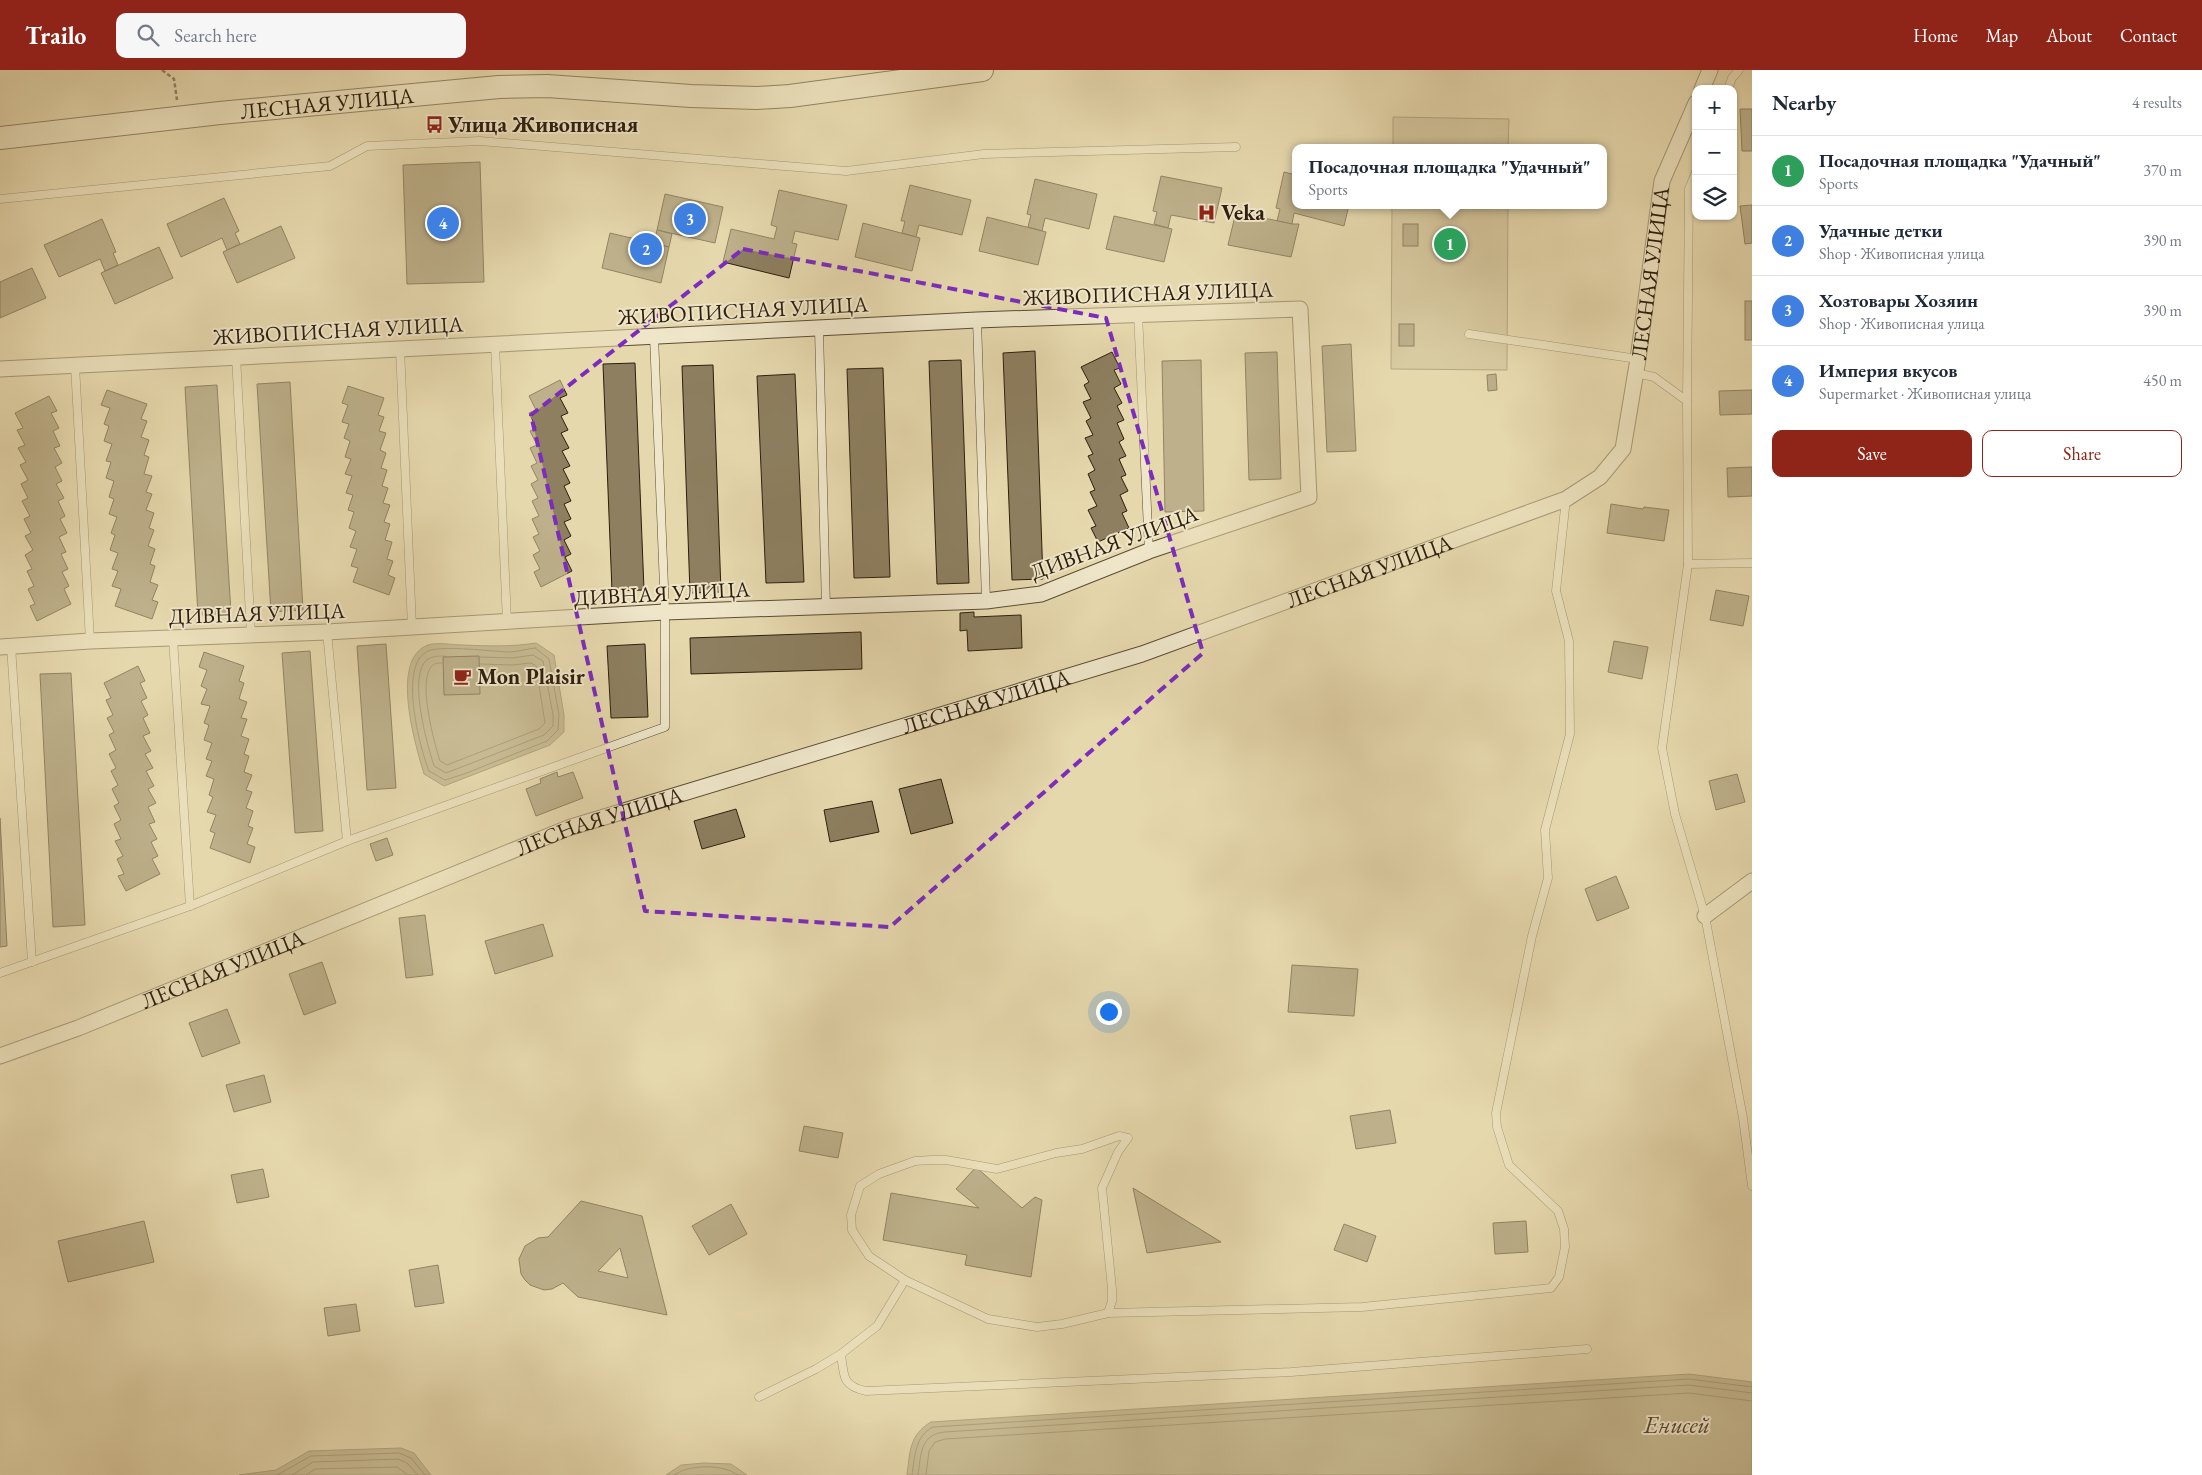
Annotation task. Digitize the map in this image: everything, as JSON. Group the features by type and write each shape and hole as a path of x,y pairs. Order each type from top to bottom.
{"main road":[{"name":"ЛЕСНАЯ УЛИЦА","path":"0,138 220,113 499,87 547,86 757,98 790,96 982,70"}],"street":[{"path":"1704,85 1710,70"},
{"name":"ЛЕСНАЯ УЛИЦА","path":"0,1056 78,1028 568,828 1142,654 1566,499 1600,477 1623,449 1637,366 1662,181 1692,112"},
{"name":"ЖИВОПИСНАЯ УЛИЦА","path":"0,369 976,320 1300,309 1308,497"},
{"name":"ДИВНАЯ УЛИЦА","path":"6,647 90,640 327,632 664,612 826,608 986,601 1041,594 1149,551 1308,497"},
{"path":"1705,916 1752,881"}],"lane":[{"path":"1729,85 1732,78 1739,70"},
{"path":"0,199 330,166 367,146 480,142 846,171 984,154 1236,147"},
{"path":"1695,175 1689,190 1686,401 1688,564 1662,748 1675,814 1705,916 1743,1118 1752,1186"},
{"path":"1138,313 1149,551"},
{"path":"976,320 986,601"},
{"path":"819,328 826,608"},
{"path":"1469,334 1637,366 1686,401"},
{"path":"0,973 190,906 347,841 665,727 664,612 654,336"},
{"path":"494,344 507,622"},
{"path":"400,348 412,627"},
{"path":"236,356 251,634"},
{"path":"75,365 90,640"},
{"path":"1108,1313 1112,1301 1112,1289 1102,1188 1118,1152 1128,1138 1119,1136 1082,1149 1056,1153 997,1170 946,1160 915,1161 879,1174 860,1186 851,1215 852,1230 869,1256 905,1280 988,1319 1037,1327 1062,1324 1108,1313 1362,1307 1551,1288 1559,1277 1565,1246 1564,1230 1558,1211 1509,1165 1497,1127 1496,1113 1532,936 1548,878 1545,830 1570,734 1569,641 1556,590 1566,499"},
{"path":"1688,564 1752,563"},
{"path":"327,632 347,841"},
{"path":"173,638 190,906"},
{"path":"6,647 32,962"},
{"path":"1743,1118 1752,1117"},
{"path":"759,1397 816,1369 841,1354 877,1326 905,1280"},
{"path":"841,1354 845,1379 852,1388 866,1392 1291,1372 1587,1349"}],"path":[{"path":"162,70 174,79 178,101"}],"highlighted area":[{"path":"743,249 1106,318 1203,653 890,927 645,911 531,415"}],"shaded area":[{"path":"1393,117 1509,119 1508,144 1393,144"},
{"path":"1392,209 1508,209 1507,370 1391,369"}],"water":[{"path":"536,643 554,655 564,715 564,732 550,745 444,786 424,774 411,725 408,705 407,685 410,667 416,653 428,645 436,644 500,646"},
{"name":"Енисей","path":"1689,1374 1752,1382 1752,1475 907,1475 910,1452 915,1438 931,1422"},
{"path":"401,1448 414,1453 431,1475 239,1475 276,1470 309,1451"},
{"path":"704,1463 731,1464 747,1475 666,1475 681,1465"}],"building":[{"path":"1740,109 1752,109 1752,151 1742,151"},
{"path":"480,162 484,282 407,284 403,165"},
{"path":"1284,172 1292,174 1292,209 1348,209 1344,226 1294,213 1292,224 1277,221 1280,209 1276,208"},
{"path":"1161,176 1222,188 1214,223 1171,215 1168,228 1154,224 1157,212 1153,211"},
{"path":"1035,179 1097,194 1089,229 1045,218 1042,231 1028,227 1031,215 1027,214"},
{"path":"910,185 971,200 962,235 919,225 916,237 902,233 905,221 901,221"},
{"path":"779,190 847,205 838,240 795,231 792,243 797,244 789,278 723,262 731,229 774,239 777,227 771,225"},
{"path":"665,194 723,207 715,243 657,230"},
{"path":"224,198 239,231 235,233 240,244 227,250 222,238 181,257 167,224"},
{"path":"1752,205 1752,243 1745,244 1740,206"},
{"path":"1236,212 1299,224 1291,257 1228,245"},
{"path":"1114,216 1172,229 1164,262 1106,249"},
{"path":"987,217 1046,232 1038,265 979,251"},
{"path":"102,219 116,252 113,253 118,265 105,271 100,259 59,277 44,245"},
{"path":"863,223 920,238 912,271 855,257"},
{"path":"1403,224 1418,224 1418,246 1403,246"},
{"path":"281,226 295,258 237,283 223,252"},
{"path":"657,230 672,234 669,247 654,244"},
{"path":"610,233 669,247 661,283 602,268"},
{"path":"159,247 173,278 115,304 101,273"},
{"path":"32,268 46,298 0,318 0,282"},
{"path":"1745,301 1752,301 1752,340 1745,340"},
{"path":"1399,324 1414,324 1414,346 1399,346"},
{"path":"1351,344 1356,451 1327,452 1322,346"},
{"path":"1035,351 1043,579 1012,580 1003,353"},
{"path":"1112,352 1120,368 1114,370 1121,384 1114,388 1122,403 1117,406 1124,420 1117,423 1124,439 1119,442 1126,456 1119,459 1126,475 1121,477 1128,491 1120,495 1127,511 1122,513 1129,528 1098,542 1091,528 1096,526 1088,510 1097,506 1090,492 1095,490 1088,474 1095,470 1088,456 1093,454 1085,438 1093,435 1086,421 1091,418 1083,402 1091,399 1084,385 1089,382 1081,367"},
{"path":"1277,352 1281,479 1249,480 1245,353"},
{"path":"961,360 969,583 937,584 929,361"},
{"path":"1201,360 1204,511 1165,512 1162,361"},
{"path":"635,363 644,590 612,591 603,364"},
{"path":"713,365 721,592 690,593 682,366"},
{"path":"883,368 890,577 854,578 847,369"},
{"path":"795,374 804,582 766,583 757,376"},
{"path":"1496,374 1497,390 1488,391 1487,375"},
{"path":"560,380 567,395 560,398 568,413 561,416 568,430 561,433 569,448 562,451 570,466 563,469 570,483 564,486 571,501 564,504 571,519 564,522 571,536 564,540 571,554 565,557 572,571 541,587 534,572 540,569 533,555 540,551 533,537 539,534 532,519 539,516 532,501 538,498 531,484 538,480 531,466 537,463 530,448 537,445 530,431 536,428 529,413 536,410 529,396"},
{"path":"290,382 303,610 271,612 257,384"},
{"path":"217,385 231,613 198,615 185,387"},
{"path":"348,386 384,398 378,415 384,417 379,431 386,433 380,450 386,453 381,468 387,470 382,486 388,488 383,503 390,505 384,522 390,524 385,540 392,542 387,559 393,561 388,575 395,578 389,595 353,582 358,568 351,566 357,549 350,547 356,531 349,528 354,512 348,510 353,495 346,493 352,476 345,474 351,459 345,457 350,441 344,438 349,424 342,422 348,405 342,403"},
{"path":"107,390 147,404 141,419 147,421 141,437 149,440 144,455 149,457 144,474 152,476 146,492 152,494 146,510 154,513 149,528 154,530 148,546 155,549 150,564 155,566 150,582 158,585 152,600 158,602 152,619 115,606 121,589 112,586 118,571 112,569 118,553 110,550 115,535 111,533 117,517 109,514 114,499 109,497 114,481 106,478 111,462 106,461 112,444 104,441 109,426 104,424 110,408 101,405"},
{"path":"1752,390 1752,414 1720,415 1719,391"},
{"path":"49,396 57,411 51,413 59,428 53,431 60,446 54,448 62,463 55,467 62,481 56,484 64,498 58,501 65,516 60,519 67,533 59,537 66,552 61,554 68,569 62,572 69,586 64,589 71,604 37,621 30,606 35,604 28,589 34,586 27,571 32,569 25,555 33,550 25,536 31,533 24,519 30,516 22,501 28,498 21,484 28,480 20,465 26,462 18,448 25,445 17,430 23,428 15,413"},
{"path":"1752,467 1752,496 1728,497 1727,468"},
{"path":"1611,504 1643,509 1644,507 1669,510 1664,541 1607,533"},
{"path":"1716,590 1749,596 1743,626 1710,620"},
{"path":"974,612 974,617 1021,615 1022,648 968,651 967,630 960,631 960,613"},
{"path":"861,632 862,669 691,674 690,638"},
{"path":"1614,641 1648,647 1642,679 1608,672"},
{"path":"386,644 396,788 367,790 357,646"},
{"path":"645,644 648,717 611,718 607,646"},
{"path":"310,651 323,831 295,833 282,653"},
{"path":"204,652 244,666 239,681 244,683 239,699 247,702 241,718 247,719 241,736 249,739 244,754 249,756 244,772 252,775 246,790 252,792 246,808 253,811 248,826 253,828 247,844 255,847 250,863 210,848 215,833 210,831 216,815 207,812 213,797 209,795 214,779 206,776 212,761 206,759 212,743 204,740 209,725 204,723 210,706 201,704 207,689 201,686 207,670 199,667"},
{"path":"479,656 480,694 444,695 443,657"},
{"path":"138,666 145,681 140,683 147,698 141,701 148,715 143,718 150,733 143,736 151,751 145,754 153,768 146,771 154,786 148,789 156,803 148,807 155,822 149,824 157,839 151,842 158,856 152,859 160,874 126,891 118,876 124,874 117,859 123,856 115,841 121,839 114,824 121,820 114,806 119,803 112,789 118,785 111,771 116,768 109,754 116,750 109,735 114,732 107,718 113,715 106,700 111,698 104,683"},
{"path":"71,673 85,925 53,927 40,674"},
{"path":"557,772 558,777 573,772 583,798 536,816 526,789 541,783 540,779"},
{"path":"1737,774 1745,802 1716,810 1709,781"},
{"path":"941,779 953,823 911,834 899,789"},
{"path":"872,801 879,832 830,842 824,810"},
{"path":"736,809 745,837 702,849 694,821"},
{"path":"0,818 7,946 0,947"},
{"path":"387,838 393,855 376,861 370,844"},
{"path":"1616,876 1629,908 1597,921 1585,889"},
{"path":"425,915 433,975 406,978 399,918"},
{"path":"543,924 553,956 495,974 485,941"},
{"path":"322,962 336,1003 304,1015 289,974"},
{"path":"1292,965 1358,969 1354,1016 1288,1012"},
{"path":"227,1009 240,1043 202,1057 189,1023"},
{"path":"264,1075 271,1102 234,1112 226,1085"},
{"path":"1390,1110 1396,1143 1356,1149 1350,1116"},
{"path":"804,1126 843,1133 838,1158 799,1151"},
{"path":"976,1167 1022,1208 1035,1197 1042,1200 1031,1277 965,1265 967,1255 883,1240 891,1193 979,1208 956,1189"},
{"path":"263,1169 269,1197 237,1203 231,1175"},
{"path":"1133,1188 1221,1242 1147,1253"},
{"path":"581,1201 642,1216 667,1315 578,1297 563,1283 552,1289 544,1290 530,1285 521,1274 519,1259 525,1246 538,1238 548,1237","holes":["620,1248 628,1278 598,1271"]},
{"path":"731,1204 747,1234 709,1255 692,1226"},
{"path":"144,1221 154,1262 68,1282 58,1241"},
{"path":"1526,1221 1528,1252 1495,1254 1493,1223"},
{"path":"1344,1224 1376,1236 1367,1262 1334,1250"},
{"path":"438,1265 444,1303 415,1307 409,1270"},
{"path":"356,1304 360,1331 328,1336 324,1308"}],"place":[{"name":"Улица Живописная","path":"434,124"},
{"name":"Veka","path":"1207,212"},
{"name":"Хозтовары Хозяин","path":"690,219"},
{"name":"Империя вкусов","path":"443,223"},
{"name":"Посадочная площадка \"Удачный\"","path":"1450,244"},
{"name":"Удачные детки","path":"646,249"},
{"name":"Mon Plaisir","path":"463,676"}]}
